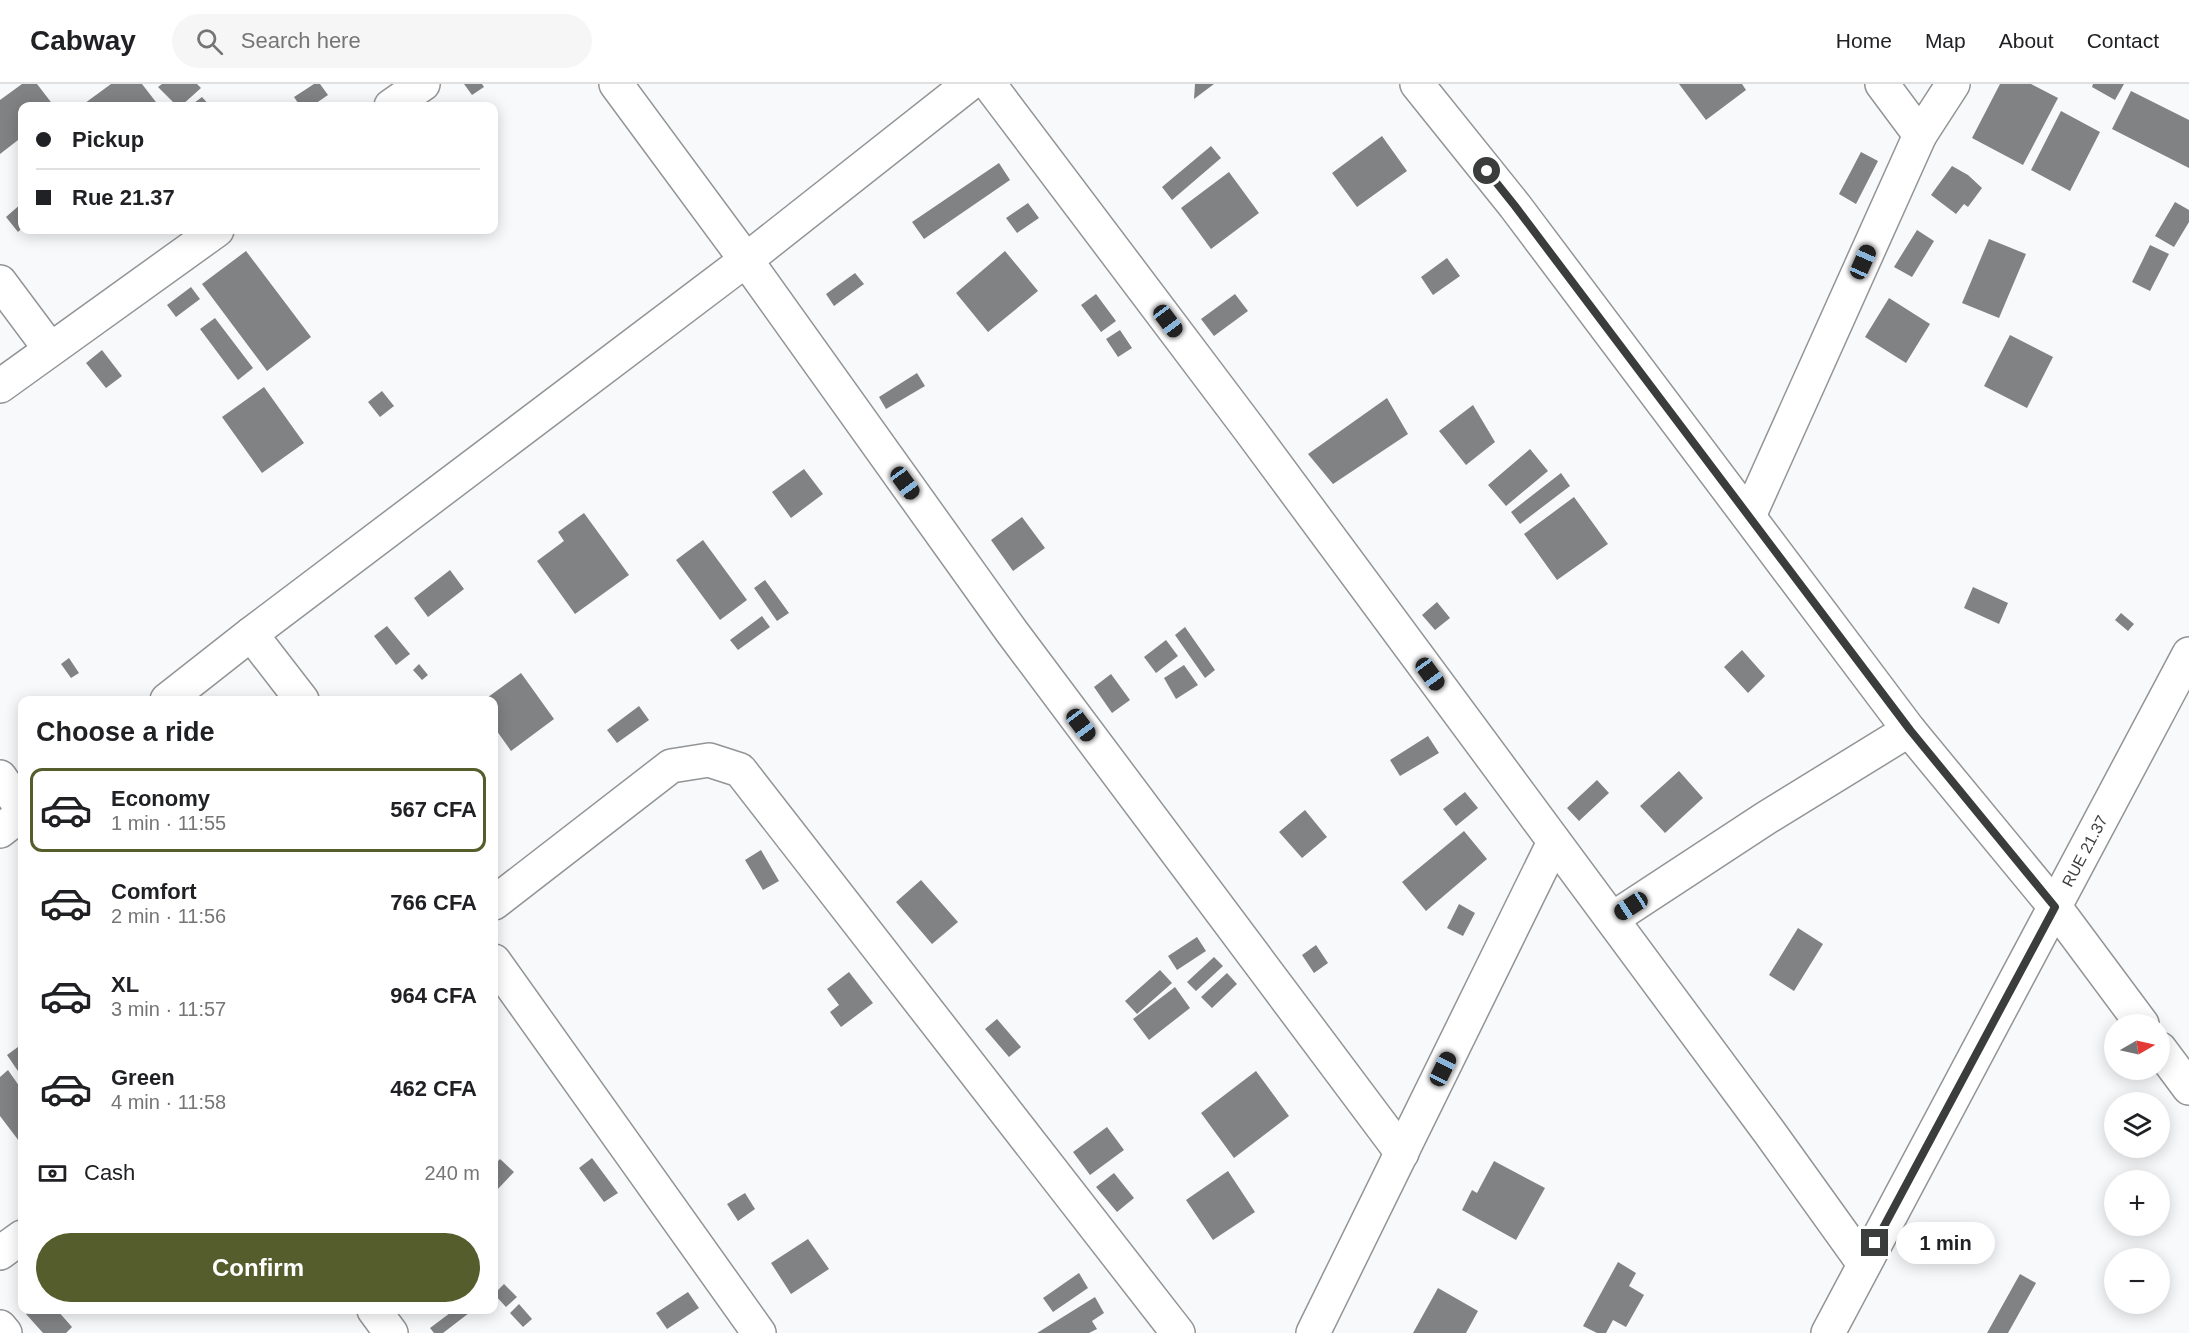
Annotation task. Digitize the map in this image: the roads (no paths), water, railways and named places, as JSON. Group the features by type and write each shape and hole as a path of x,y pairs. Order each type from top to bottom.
{"street":[{"path":"397,102 423,84"},
{"path":"616,84 746,260 1012,632 1402,1153"},
{"path":"172,696 746,260 969,84"},
{"path":"989,84 1250,430 1800,1173 1864,1264"},
{"path":"1417,84 1515,206 1910,730 2055,907 2135,1014"},
{"path":"1882,84 1920,135"},
{"path":"1749,516 1920,135 1953,84"},
{"path":"0,386 211,234"},
{"path":"0,282 50,349"},
{"path":"251,634 299,696"},
{"name":"RUE 21.37","path":"1828,1333 2189,654"},
{"path":"1612,919 1766,818 1910,730"},
{"path":"498,900 671,766 709,760 740,770 1178,1333"},
{"path":"0,777 18,803"},
{"path":"0,831 18,817"},
{"path":"1313,1333 1554,842"},
{"path":"498,967 759,1333"},
{"path":"2170,1062 2189,1088"},
{"path":"0,1253 18,1241"},
{"path":"377,1314 391,1333"},
{"path":"0,1327 5,1333"}]}
